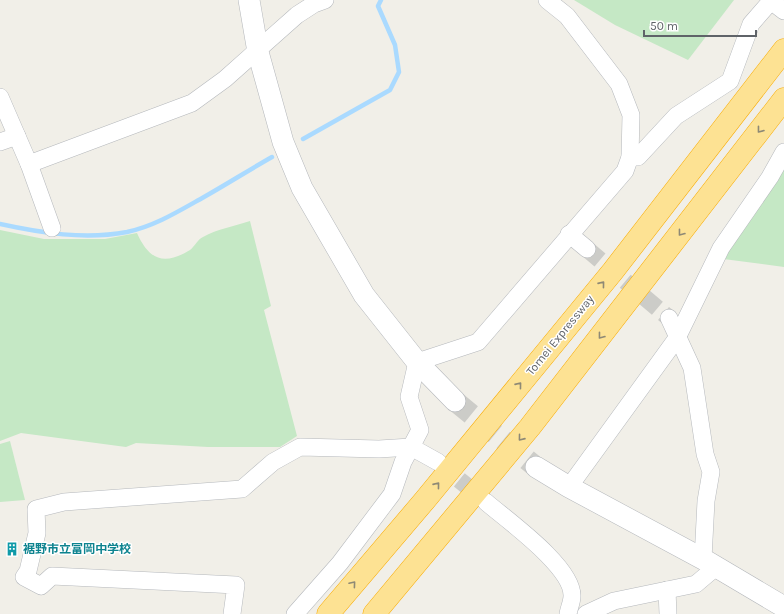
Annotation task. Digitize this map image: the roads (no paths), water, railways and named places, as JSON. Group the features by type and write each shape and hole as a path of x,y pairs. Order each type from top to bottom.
{"highway":[{"name":"Tomei Expressway","path":"328,614 425,500 613,271 784,50"},
{"path":"374,614 530,426 784,99"}],"street":[{"path":"249,0 258,52 283,142 302,188 364,295 417,362 455,401"},
{"path":"29,164 192,103 225,80 297,16 314,4 325,0"},
{"path":"417,362 478,342 569,234 625,171 630,158 631,115 619,84 567,16 547,0"},
{"path":"630,158 638,157 676,116 730,81 751,24 777,6"},
{"path":"0,97 29,164 52,228"},
{"path":"0,142 17,136"},
{"path":"569,487 677,338 721,248 770,177 784,152"},
{"path":"569,234 587,249"},
{"path":"586,614 614,601 696,584 709,563 706,501 711,472 705,454 692,368 669,318"},
{"path":"295,614 340,563 392,494 403,462 420,430 409,397 417,362"},
{"path":"232,614 236,586 52,576 41,586 24,577 28,571 37,533 36,509 64,502 242,489 273,462 300,448 379,449 411,447 438,462"},
{"path":"536,467 569,487 709,563 784,607"},
{"path":"486,502 551,558 567,577 572,595 568,614"},
{"path":"667,590 668,614"}],"waterway":[{"path":"303,139 390,90 399,72 395,45 378,6 381,0"},
{"path":"0,224 47,233 95,235 127,232 147,226 176,213 272,157"}],"tunnel":[{"path":"587,249 669,318"},
{"path":"455,401 536,467"},
{"path":"440,464 485,501"}],"place":[{"name":"裾野市立富岡中学校","path":"12,549"}]}
